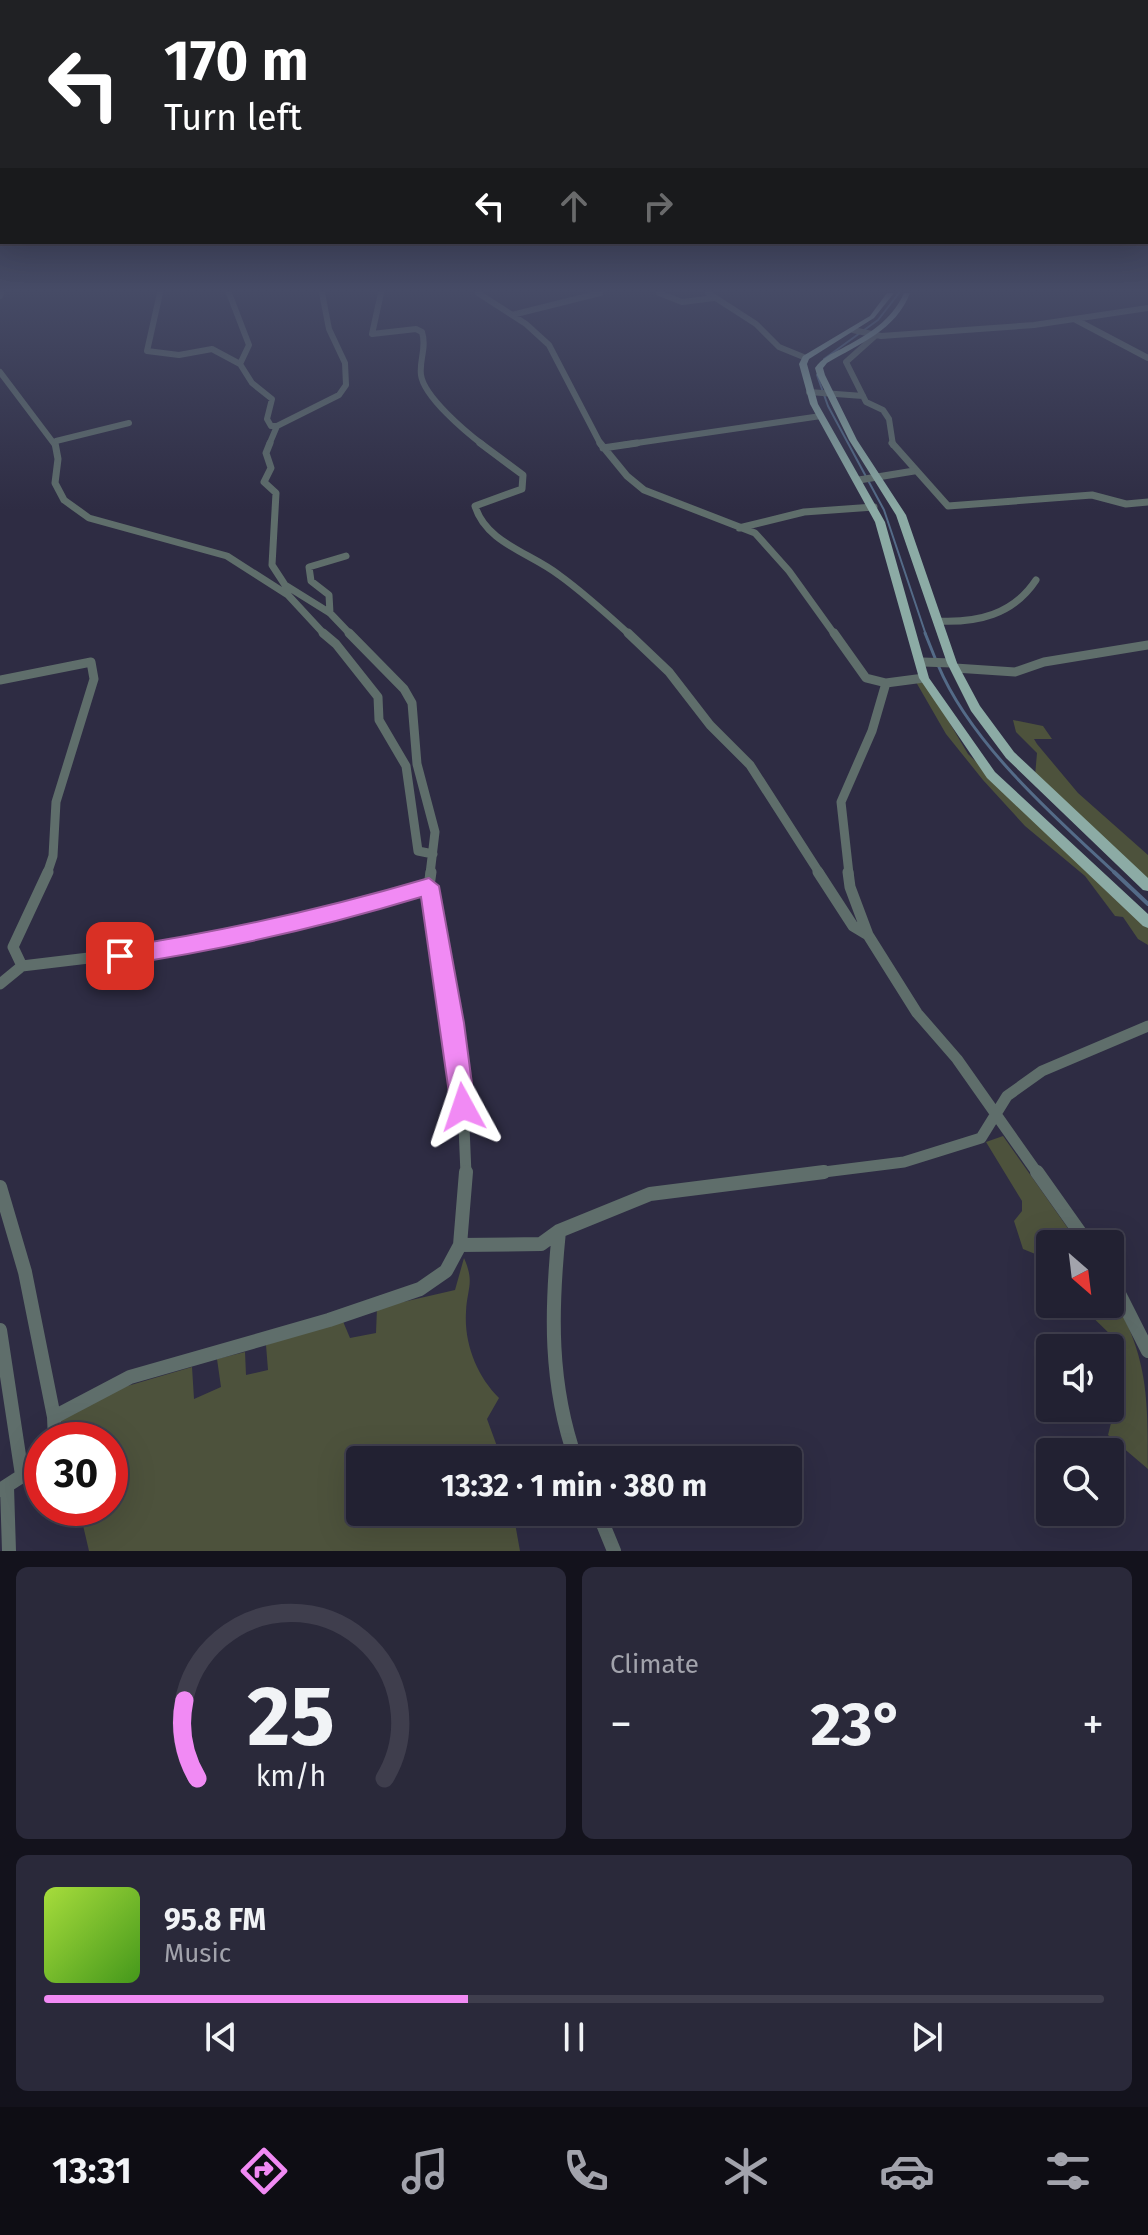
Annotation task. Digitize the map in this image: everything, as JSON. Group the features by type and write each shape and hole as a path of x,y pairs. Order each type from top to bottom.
{"main road":[{"path":"803,365 821,416 874,507 922,662 924,678 991,775 1148,922"},
{"path":"822,365 819,368 853,440 901,515 937,621 975,708 1010,755 1148,886"}],"street":[{"path":"241,365 252,383 272,399 267,419 271,426 277,426 339,395 346,385 345,365"},
{"path":"423,365 421,375 430,394 467,433 523,475 522,489 481,501 475,506 478,516 495,536 556,572 657,659 710,725 750,765 853,926 868,935"},
{"path":"561,365 603,448 627,476 644,490 760,538 789,571 812,608 866,678 886,683 924,678"},
{"path":"848,365 866,402 883,410 893,427 893,448 951,507 1092,495 1126,504 1148,502"},
{"path":"0,372 25,395 31,412 45,424 56,441 59,465 55,483 64,500 89,518 227,556 288,595 312,624 336,644 378,697 379,720 406,766 418,851 433,854"},
{"path":"813,392 863,396"},
{"path":"603,448 821,416"},
{"path":"56,441 129,423"},
{"path":"54,1417 130,1377 329,1320 420,1289 446,1271 460,1245 467,1189 462,1079 429,886 435,832 417,764 412,703 404,689 330,613 285,585 272,565 276,493 264,482 271,468 266,453 277,426"},
{"path":"859,480 914,471"},
{"path":"739,528 804,512 874,507"},
{"path":"330,613 329,595 311,581 309,567 346,556"},
{"path":"937,621 965,623 997,615 1027,595 1036,580"},
{"path":"922,662 1015,672 1044,662 1148,645"},
{"path":"0,680 91,662 94,679 56,802 53,856 38,899 13,947 22,966"},
{"path":"886,683 872,731 841,802 850,887 868,935 917,1013 957,1059 1078,1230"},
{"path":"0,984 22,966 95,960 197,945 327,917 429,886"},
{"path":"460,1245 541,1244 559,1231 650,1194 904,1162 981,1138 1007,1096 1042,1071 1148,1026"},
{"path":"0,1187 25,1272 54,1422"},
{"path":"559,1231 550,1323 561,1424 570,1446"},
{"path":"1124,1304 1148,1351"},
{"path":"0,1330 3,1369 22,1475 4,1488 9,1551"},
{"path":"604,1526 614,1551"}],"green space":[{"path":"916,682 926,683 968,754 1148,927 1148,945 1138,939 1123,917 1115,916 1085,876 1025,826 983,780 946,734"},
{"path":"1013,720 1043,726 1052,739 1034,739 1037,744 1078,793 1148,855 1148,882 1035,776 1037,753 1016,732"},
{"path":"1003,1136 1069,1230 1036,1230 1036,1254 1023,1249 1014,1221 1022,1211 1022,1201 986,1142"},
{"path":"464,1258 470,1280 467,1336 478,1370 499,1398 487,1419 497,1446 346,1446 346,1526 516,1526 520,1551 89,1551 83,1526 128,1526 128,1422 61,1422 60,1415 107,1392 192,1367 194,1399 221,1387 217,1359 245,1352 246,1375 268,1370 266,1345 342,1319 350,1338 376,1333 377,1308 455,1290"},
{"path":"1124,1316 1132,1336 1146,1397 1148,1469 1124,1449 1124,1438 1108,1435 1111,1422 1124,1422 1124,1334 1110,1334 1093,1318"}],"waterway":[{"path":"817,375 828,406 884,510 926,635"},
{"path":"925,633 935,658"},
{"path":"938,665 971,723 992,751 1041,803 1116,874"},
{"path":"1114,872 1148,904"}],"route":[{"path":"120,956 197,945 327,917 429,886 436,909 462,1079 463,1107"}]}
